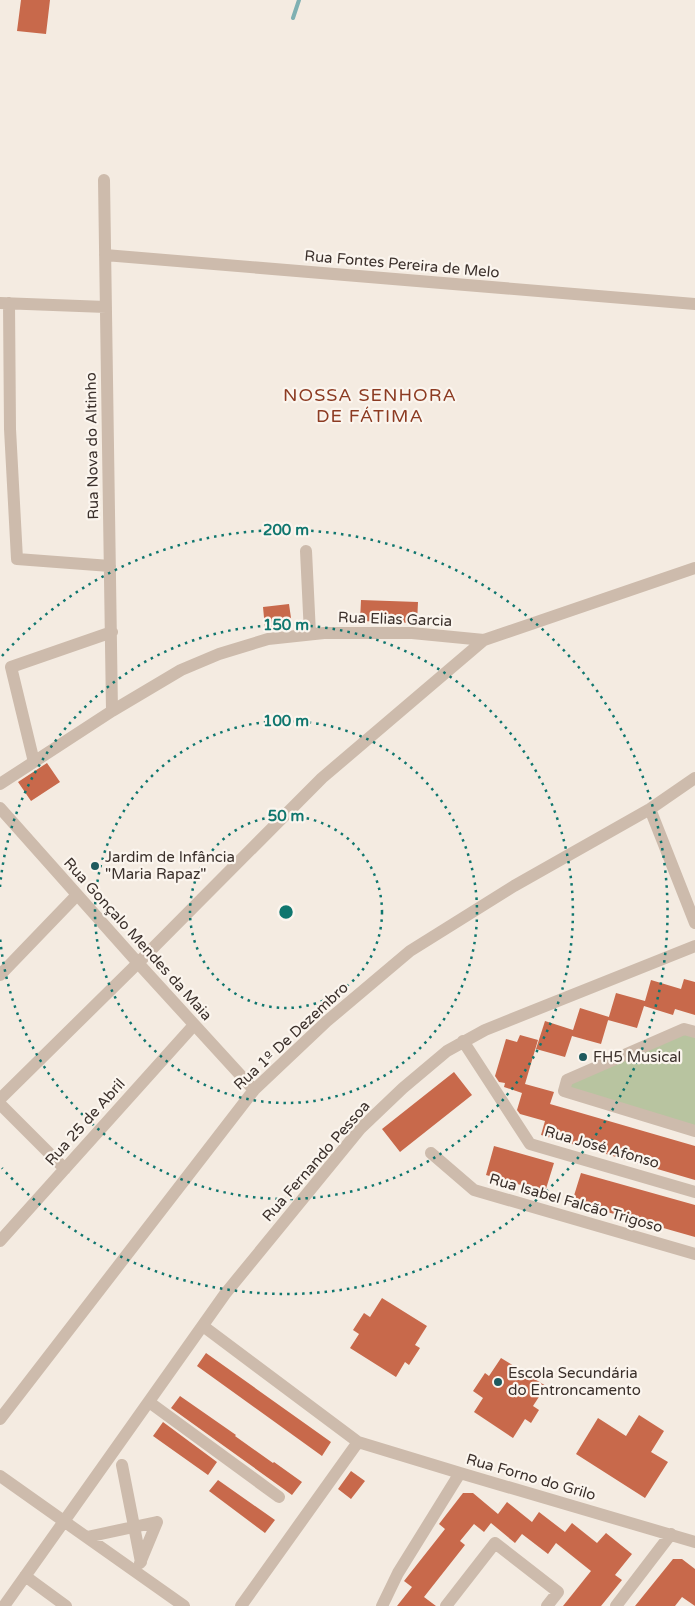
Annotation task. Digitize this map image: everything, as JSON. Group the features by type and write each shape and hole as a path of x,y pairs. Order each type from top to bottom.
{"street":[{"name":"Rua Nova do Altinho","path":"104,180 112,712"},
{"name":"Rua Fontes Pereira de Melo","path":"105,256 695,304"},
{"path":"106,307 5,303 5,429 18,559 110,566"},
{"path":"306,551 310,634"},
{"name":"Rua Elias Garcia","path":"0,784 181,670 219,654 268,640 324,633 412,633 484,640 695,568"},
{"path":"34,762 11,667 112,632"},
{"path":"0,1099 322,778 484,640"},
{"name":"Rua 1º De Dezembro","path":"0,1418 254,1090 327,1022 410,951 514,886 650,809 695,778"},
{"name":"Rua Gonçalo Mendes da Maia","path":"0,808 254,1090"},
{"path":"650,809 695,923"},
{"path":"0,975 77,895"},
{"name":"Rua Fernando Pessoa","path":"4,1606 225,1294 360,1129 446,1051 463,1041 485,1030 695,946"},
{"name":"Rua 25 de Abril","path":"0,1241 194,1025"},
{"path":"695,1032 684,1029 567,1080 564,1091 695,1131"},
{"name":"Rua José Afonso","path":"463,1041 530,1144 695,1192"},
{"path":"0,1104 65,1169"},
{"name":"Rua Isabel Falcão Trigoso","path":"431,1153 474,1190 695,1254"},
{"name":"Rua Forno do Grilo","path":"203,1326 358,1442 460,1474 695,1542"},
{"path":"149,1402 279,1497"},
{"path":"241,1606 358,1442"},
{"path":"122,1465 134,1527 138,1567"},
{"path":"382,1606 398,1573 460,1474"},
{"path":"0,1476 87,1537 138,1567 184,1606"},
{"path":"87,1537 157,1522 138,1567"},
{"path":"616,1606 671,1534"},
{"path":"446,1606 495,1543 558,1592 547,1606"},
{"path":"25,1576 66,1606"}],"green space":[{"path":"684,1032 695,1034 695,1128 569,1090 572,1080"}],"building":[{"path":"21,0 50,0 46,34 17,31"},
{"path":"361,600 418,602 417,623 360,621"},
{"path":"289,604 292,625 265,628 263,607"},
{"path":"47,763 60,782 31,801 18,782"},
{"path":"684,979 695,982 695,1015 675,1009 673,1015 644,1006 637,1028 608,1020 616,993 645,1001 651,980 681,989"},
{"path":"580,1008 609,1017 601,1044 572,1036 565,1057 536,1049 545,1021 573,1030"},
{"path":"520,1035 538,1040 525,1084 554,1092 550,1104 695,1146 695,1180 541,1135 545,1121 520,1114 517,1110 522,1093 504,1087 505,1083 499,1082 495,1076 506,1039 517,1042"},
{"path":"454,1072 472,1095 400,1152 382,1129"},
{"path":"494,1146 554,1163 545,1192 486,1175"},
{"path":"581,1173 695,1205 695,1237 572,1202"},
{"path":"382,1298 427,1326 415,1345 420,1348 409,1365 405,1362 396,1377 350,1348 359,1334 353,1330 364,1313 370,1317"},
{"path":"206,1353 331,1442 322,1456 197,1366"},
{"path":"501,1358 546,1386 533,1406 539,1410 531,1423 525,1419 513,1438 474,1412 483,1398 473,1391 485,1373 489,1376"},
{"path":"180,1396 302,1482 292,1495 171,1408"},
{"path":"639,1415 664,1431 651,1452 668,1462 645,1498 576,1454 598,1418 626,1436"},
{"path":"163,1422 217,1462 208,1475 153,1436"},
{"path":"351,1471 365,1481 351,1499 338,1489"},
{"path":"218,1480 275,1520 265,1533 209,1491"},
{"path":"463,1493 473,1493 498,1514 507,1502 532,1522 539,1512 565,1532 572,1523 597,1543 606,1533 632,1554 615,1575 622,1580 601,1606 563,1606 591,1571 556,1543 548,1554 522,1534 515,1543 491,1523 484,1532 474,1524 460,1541 465,1545 424,1597 436,1606 397,1606 412,1587 404,1581 445,1529 439,1524"},
{"path":"673,1559 682,1559 695,1569 695,1606 682,1597 675,1606 635,1606"}],"waterway":[{"path":"293,18 299,0"}],"place":[{"name":"Jardim de Infância \"Maria Rapaz\"","path":"95,866"},
{"name":"FH5 Musical","path":"583,1057"},
{"name":"Escola Secundária do Entroncamento","path":"498,1382"}],"district":[{"name":"NOSSA SENHORA DE FÁTIMA","path":"370,405"}]}
